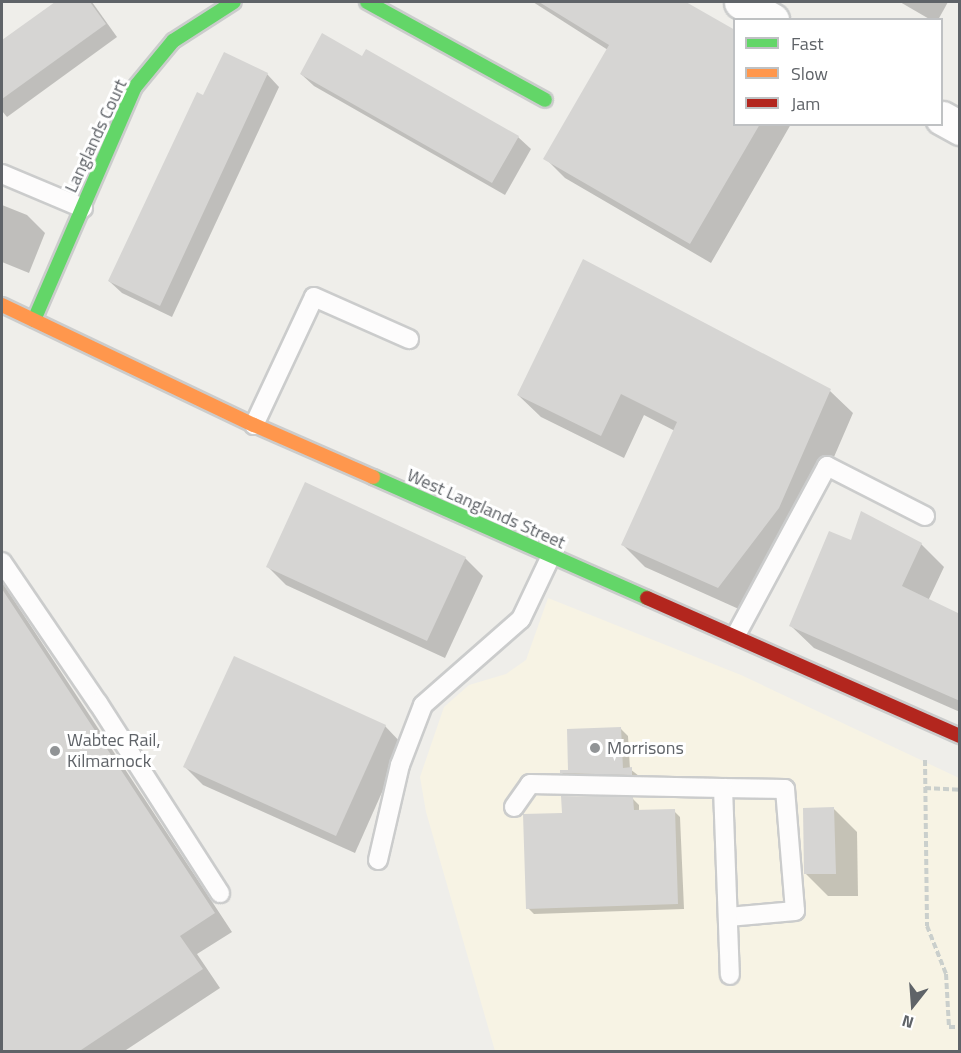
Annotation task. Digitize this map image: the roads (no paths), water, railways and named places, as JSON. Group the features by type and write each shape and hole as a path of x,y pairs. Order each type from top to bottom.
{"street":[{"name":"Langlands Court","path":"34,320 135,87 173,41 234,2"},
{"path":"367,2 545,100"},
{"path":"741,2 769,18"},
{"path":"943,119 960,128"},
{"name":"West Langlands Street","path":"2,305 254,425 550,558 736,635 925,718 960,736"}],"lane":[{"path":"2,174 82,208"},
{"path":"254,425 314,297 408,339"},
{"path":"736,635 826,466 925,516"},
{"path":"378,860 400,765 423,705 521,619 550,558"},
{"path":"2,562 98,703 220,893"},
{"path":"514,807 530,784 785,789 795,911 728,917"},
{"path":"723,788 730,975"}],"place":[{"name":"Morrisons","path":"595,748"},
{"name":"Wabtec Rail, Kilmarnock","path":"55,751"}]}
